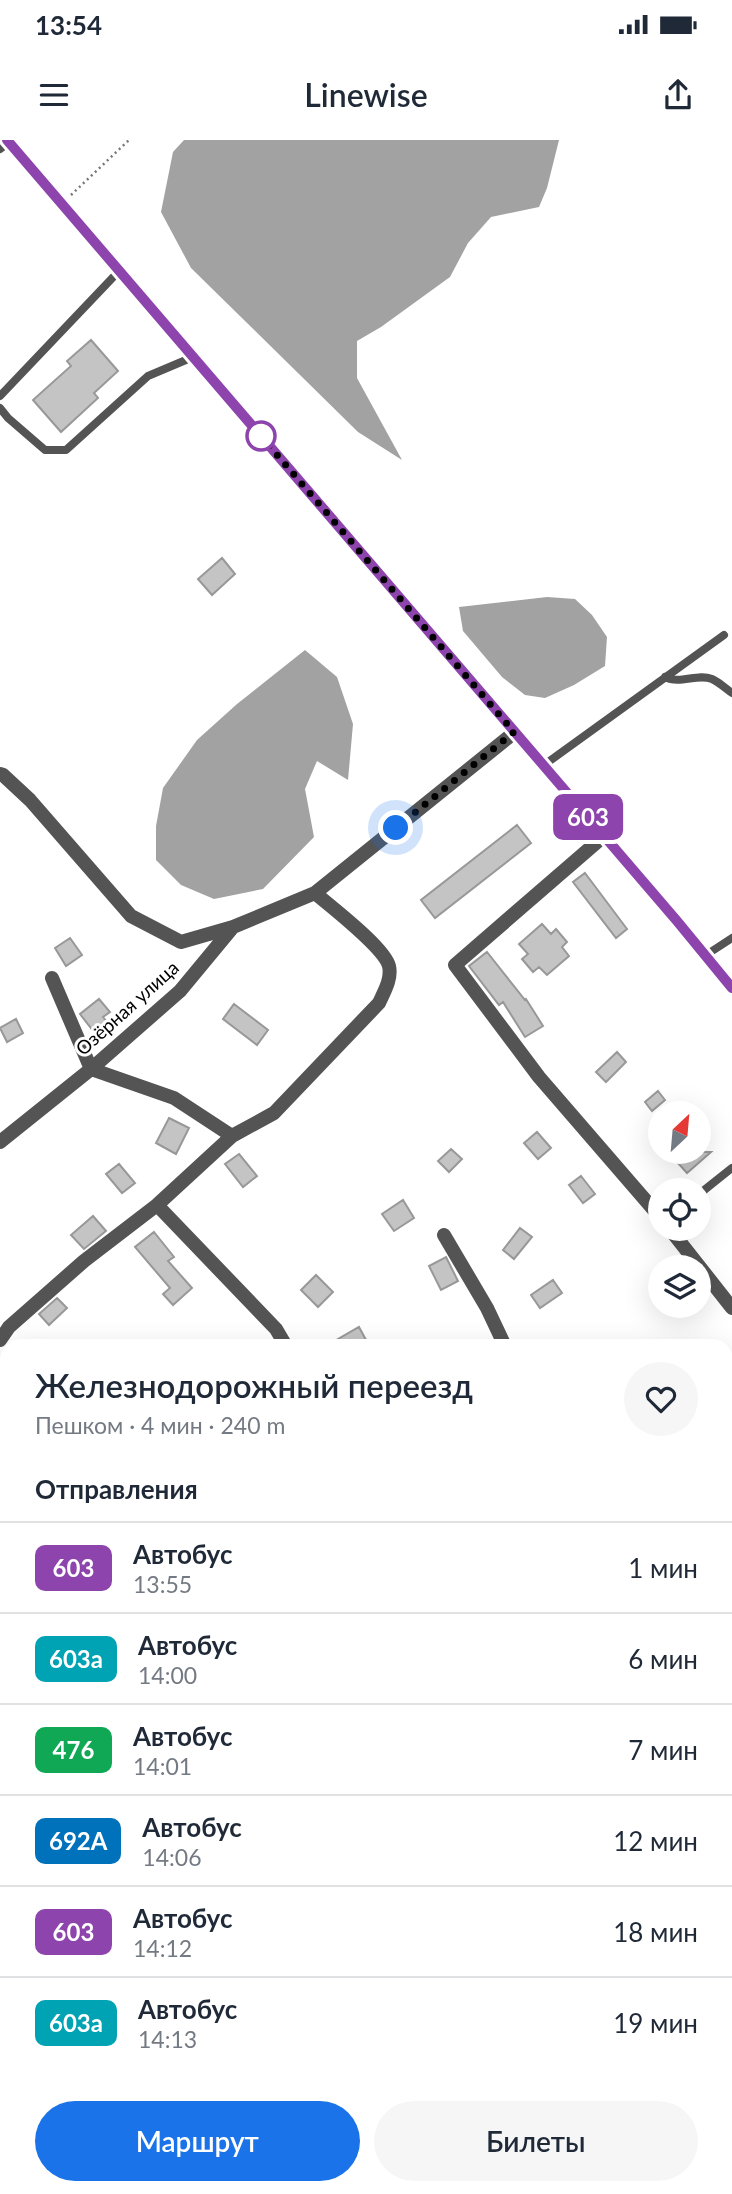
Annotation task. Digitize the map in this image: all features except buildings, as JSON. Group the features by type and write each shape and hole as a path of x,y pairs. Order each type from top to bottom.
{"main road":[{"path":"5,144 119,271 732,988"}],"street":[{"name":"Озёрная улица","path":"0,1142 91,1069 180,991 233,927 315,892 514,732"},
{"path":"0,774 30,800 131,916 181,942 233,927"},
{"path":"604,836 455,965 539,1077 648,1203"},
{"path":"1,1339 9,1327 84,1261 158,1205 232,1136 274,1113 379,1003 388,984 389,967 380,951 315,892"},
{"path":"52,978 91,1069 174,1098 232,1136"},
{"path":"158,1205 276,1329 282,1339"},
{"path":"444,1235 487,1308 502,1339"},
{"path":"679,1241 732,1308"}],"lane":[{"path":"0,396 119,271"},
{"path":"0,408 45,450 66,450 148,376 193,357"},
{"path":"544,765 724,635"},
{"path":"665,677 671,680 698,677 712,679 732,693"},
{"path":"706,955 732,938"},
{"path":"711,1185 732,1168"}],"path":[{"path":"61,204 129,140"}],"shaded area":[{"path":"184,140 559,140 547,188 539,207 491,217 468,243 450,277 357,341 357,378 402,460 358,432 191,268 161,212 173,152"},
{"path":"547,597 575,599 592,615 607,637 605,666 574,685 545,698 525,695 502,677 463,631 459,607"},
{"path":"305,650 337,677 353,724 348,780 317,761 305,789 314,837 263,889 214,899 181,885 156,860 156,826 163,788 197,740"}],"bus line":[{"name":"603","path":"7,140 732,988"}],"route":[{"path":"261,436 514,732 396,828"}]}
